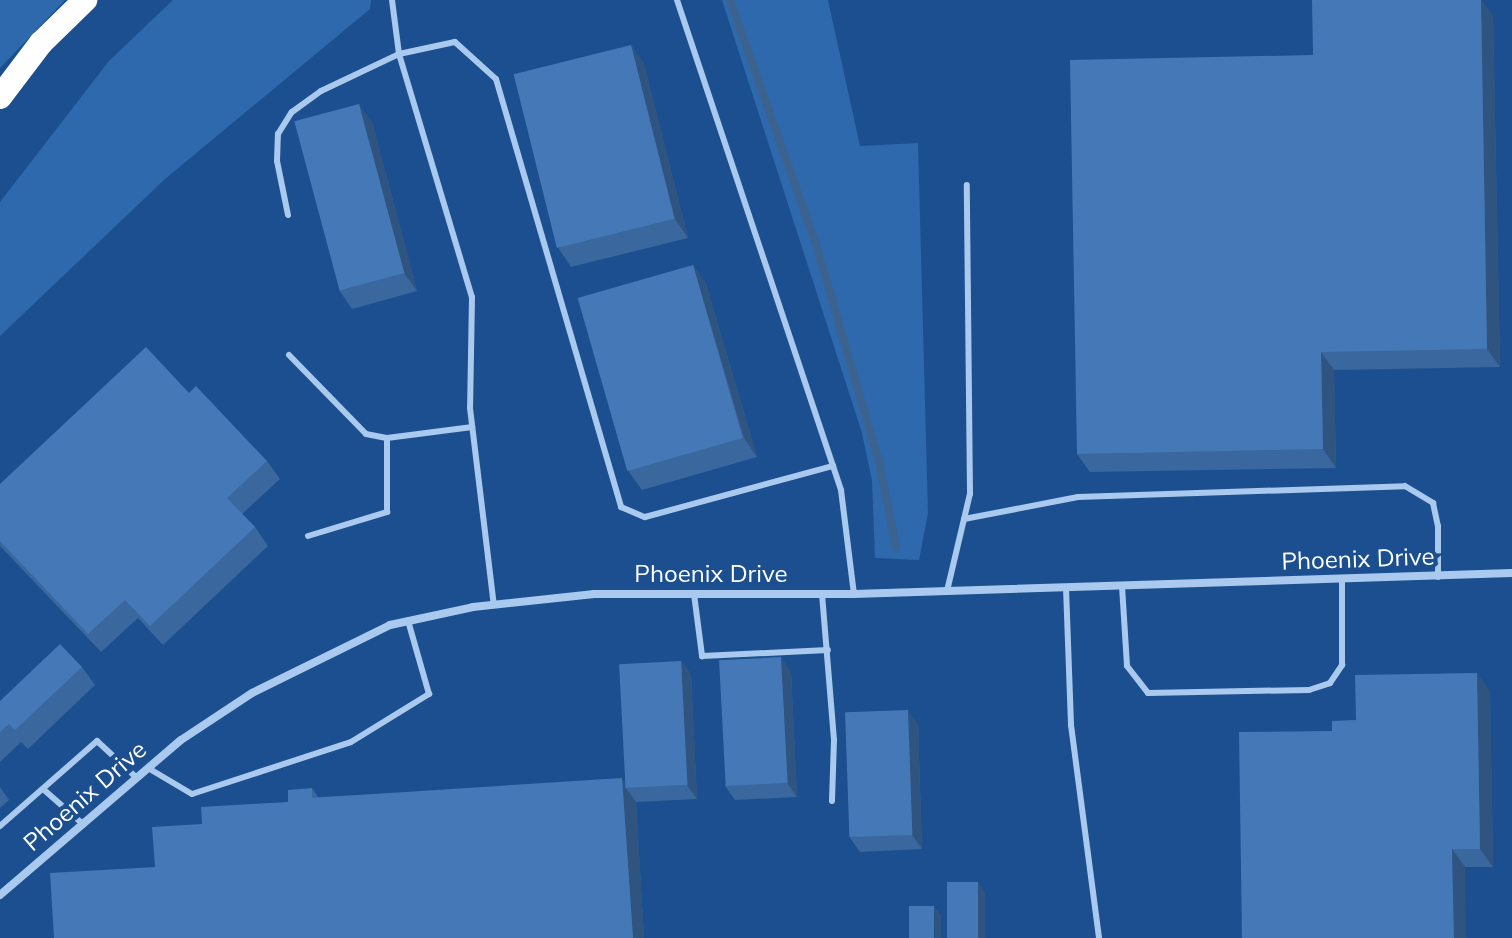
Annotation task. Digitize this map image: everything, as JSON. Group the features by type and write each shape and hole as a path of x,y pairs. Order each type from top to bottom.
{"highway":[{"path":"0,97 41,43 85,0"}],"street":[{"name":"Phoenix Drive","path":"0,895 181,740 252,693 390,625 408,621 494,605 594,594 854,594 1512,573"}],"lane":[{"path":"392,0 399,54 472,297 472,427 494,605"},
{"path":"677,0 841,490 854,594"},
{"path":"288,215 277,161 278,134 292,112 321,91 399,54 455,42 496,79 621,507 645,517 833,466"},
{"path":"947,591 970,494 967,185"},
{"path":"289,355 366,434 387,438 472,427"},
{"path":"308,536 387,512 387,438"},
{"path":"964,519 1078,497 1405,486 1433,503 1438,526 1438,577"},
{"path":"1122,586 1127,666 1148,693 1309,690 1330,683 1342,665 1342,580"},
{"path":"1066,588 1071,725 1099,938"},
{"path":"694,594 702,656 828,650"},
{"path":"822,594 834,740 832,801"},
{"path":"148,768 192,794 351,742 429,694 408,621"},
{"path":"0,826 97,741 137,778"},
{"path":"43,789 83,824"}],"shaded area":[{"path":"0,0 65,0 0,68"},
{"path":"173,0 371,0 370,9 165,179 0,336 0,202 109,61"},
{"path":"722,0 828,0 860,146 918,143 928,513 919,560 875,558 872,481 862,433"}],"building":[{"path":"1312,0 1481,0 1487,349 1321,352 1323,449 1077,454 1070,60 1313,55"},
{"path":"631,45 674,219 557,248 514,74"},
{"path":"359,104 404,273 340,290 294,121"},
{"path":"693,265 743,438 627,471 578,298"},
{"path":"146,347 189,393 196,386 267,461 227,498 255,527 150,626 125,600 88,634 0,541 0,484"},
{"path":"60,644 82,667 15,730 9,724 0,732 0,701"},
{"path":"781,657 788,783 726,786 719,660"},
{"path":"681,661 687,785 626,788 619,664"},
{"path":"1477,673 1480,849 1452,849 1454,938 1242,938 1239,732 1332,731 1332,721 1356,720 1355,675"},
{"path":"908,710 912,835 849,837 845,712"},
{"path":"622,778 633,938 54,938 50,873 155,867 152,827 202,824 201,807 288,802 288,790 312,788 312,798"},
{"path":"947,882 978,882 978,938 947,938"},
{"path":"909,906 934,906 934,938 909,938"}],"waterway":[{"path":"730,0 816,244 879,462 896,547"}]}
